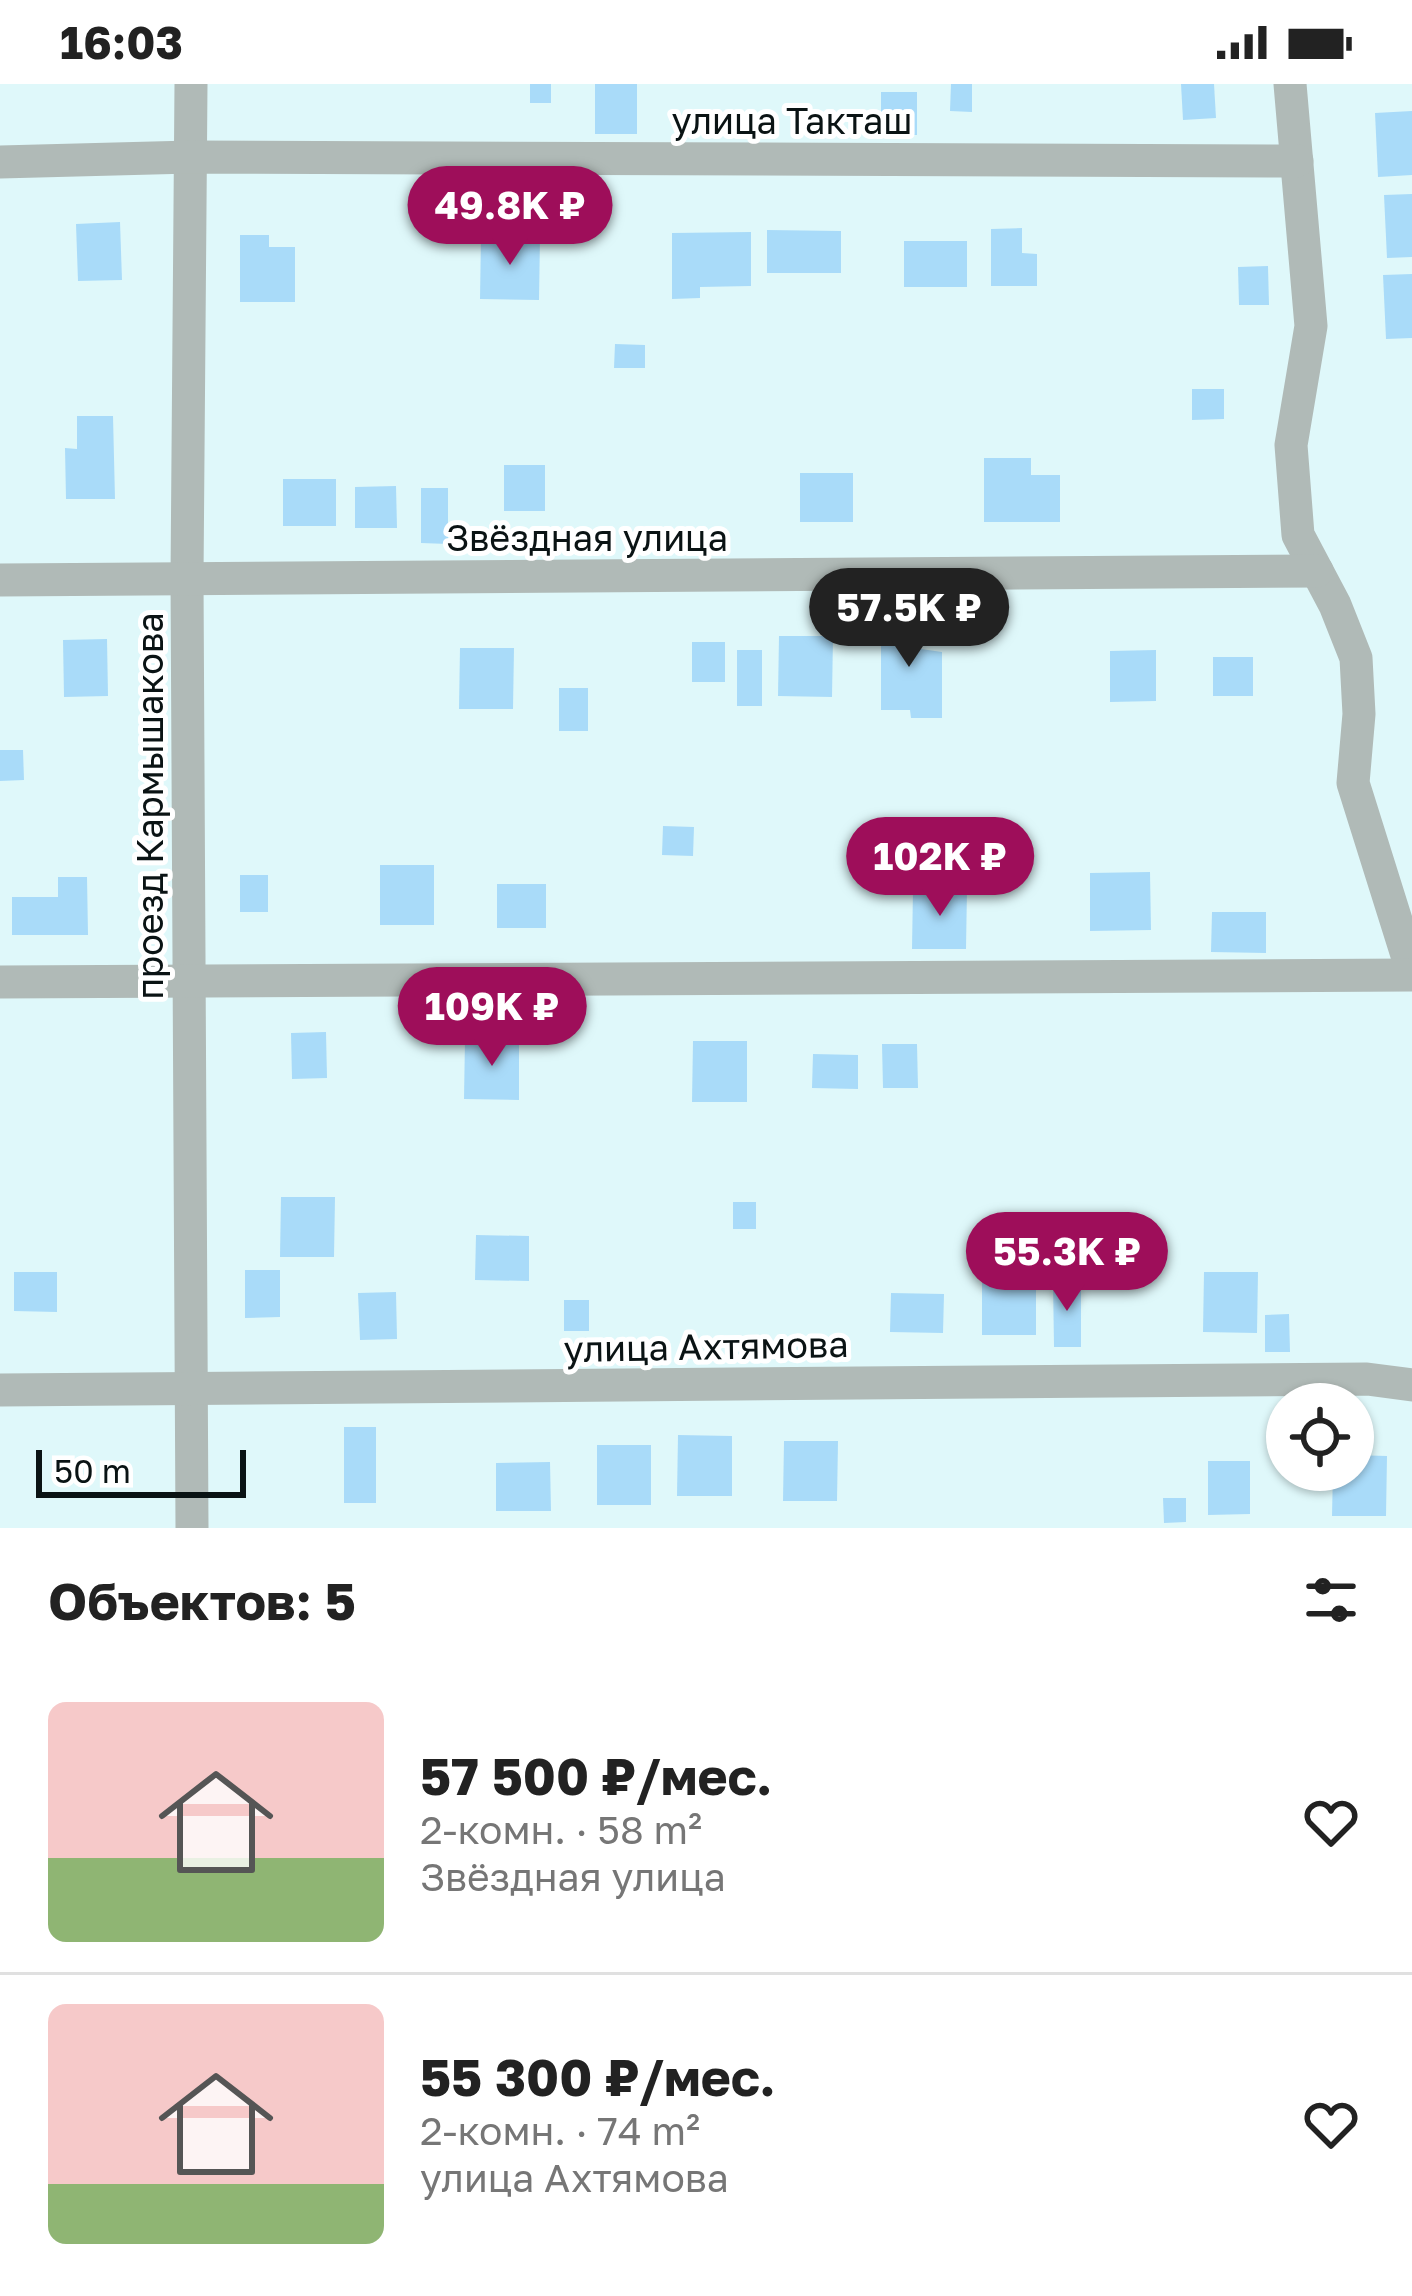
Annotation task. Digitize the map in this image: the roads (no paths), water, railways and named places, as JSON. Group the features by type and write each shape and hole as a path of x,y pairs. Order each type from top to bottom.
{"street":[{"name":"проезд Кармышакова","path":"191,84 187,578 192,1528"},
{"path":"0,982 1412,973 1353,783 1359,714 1356,658 1298,535 1291,445 1311,326 1290,84"},
{"name":"улица Такташ","path":"0,162 191,158 1297,160"},
{"name":"Звёздная улица","path":"0,580 1318,572"},
{"name":"улица Ахтямова","path":"0,1390 1367,1379 1412,1384"}]}
